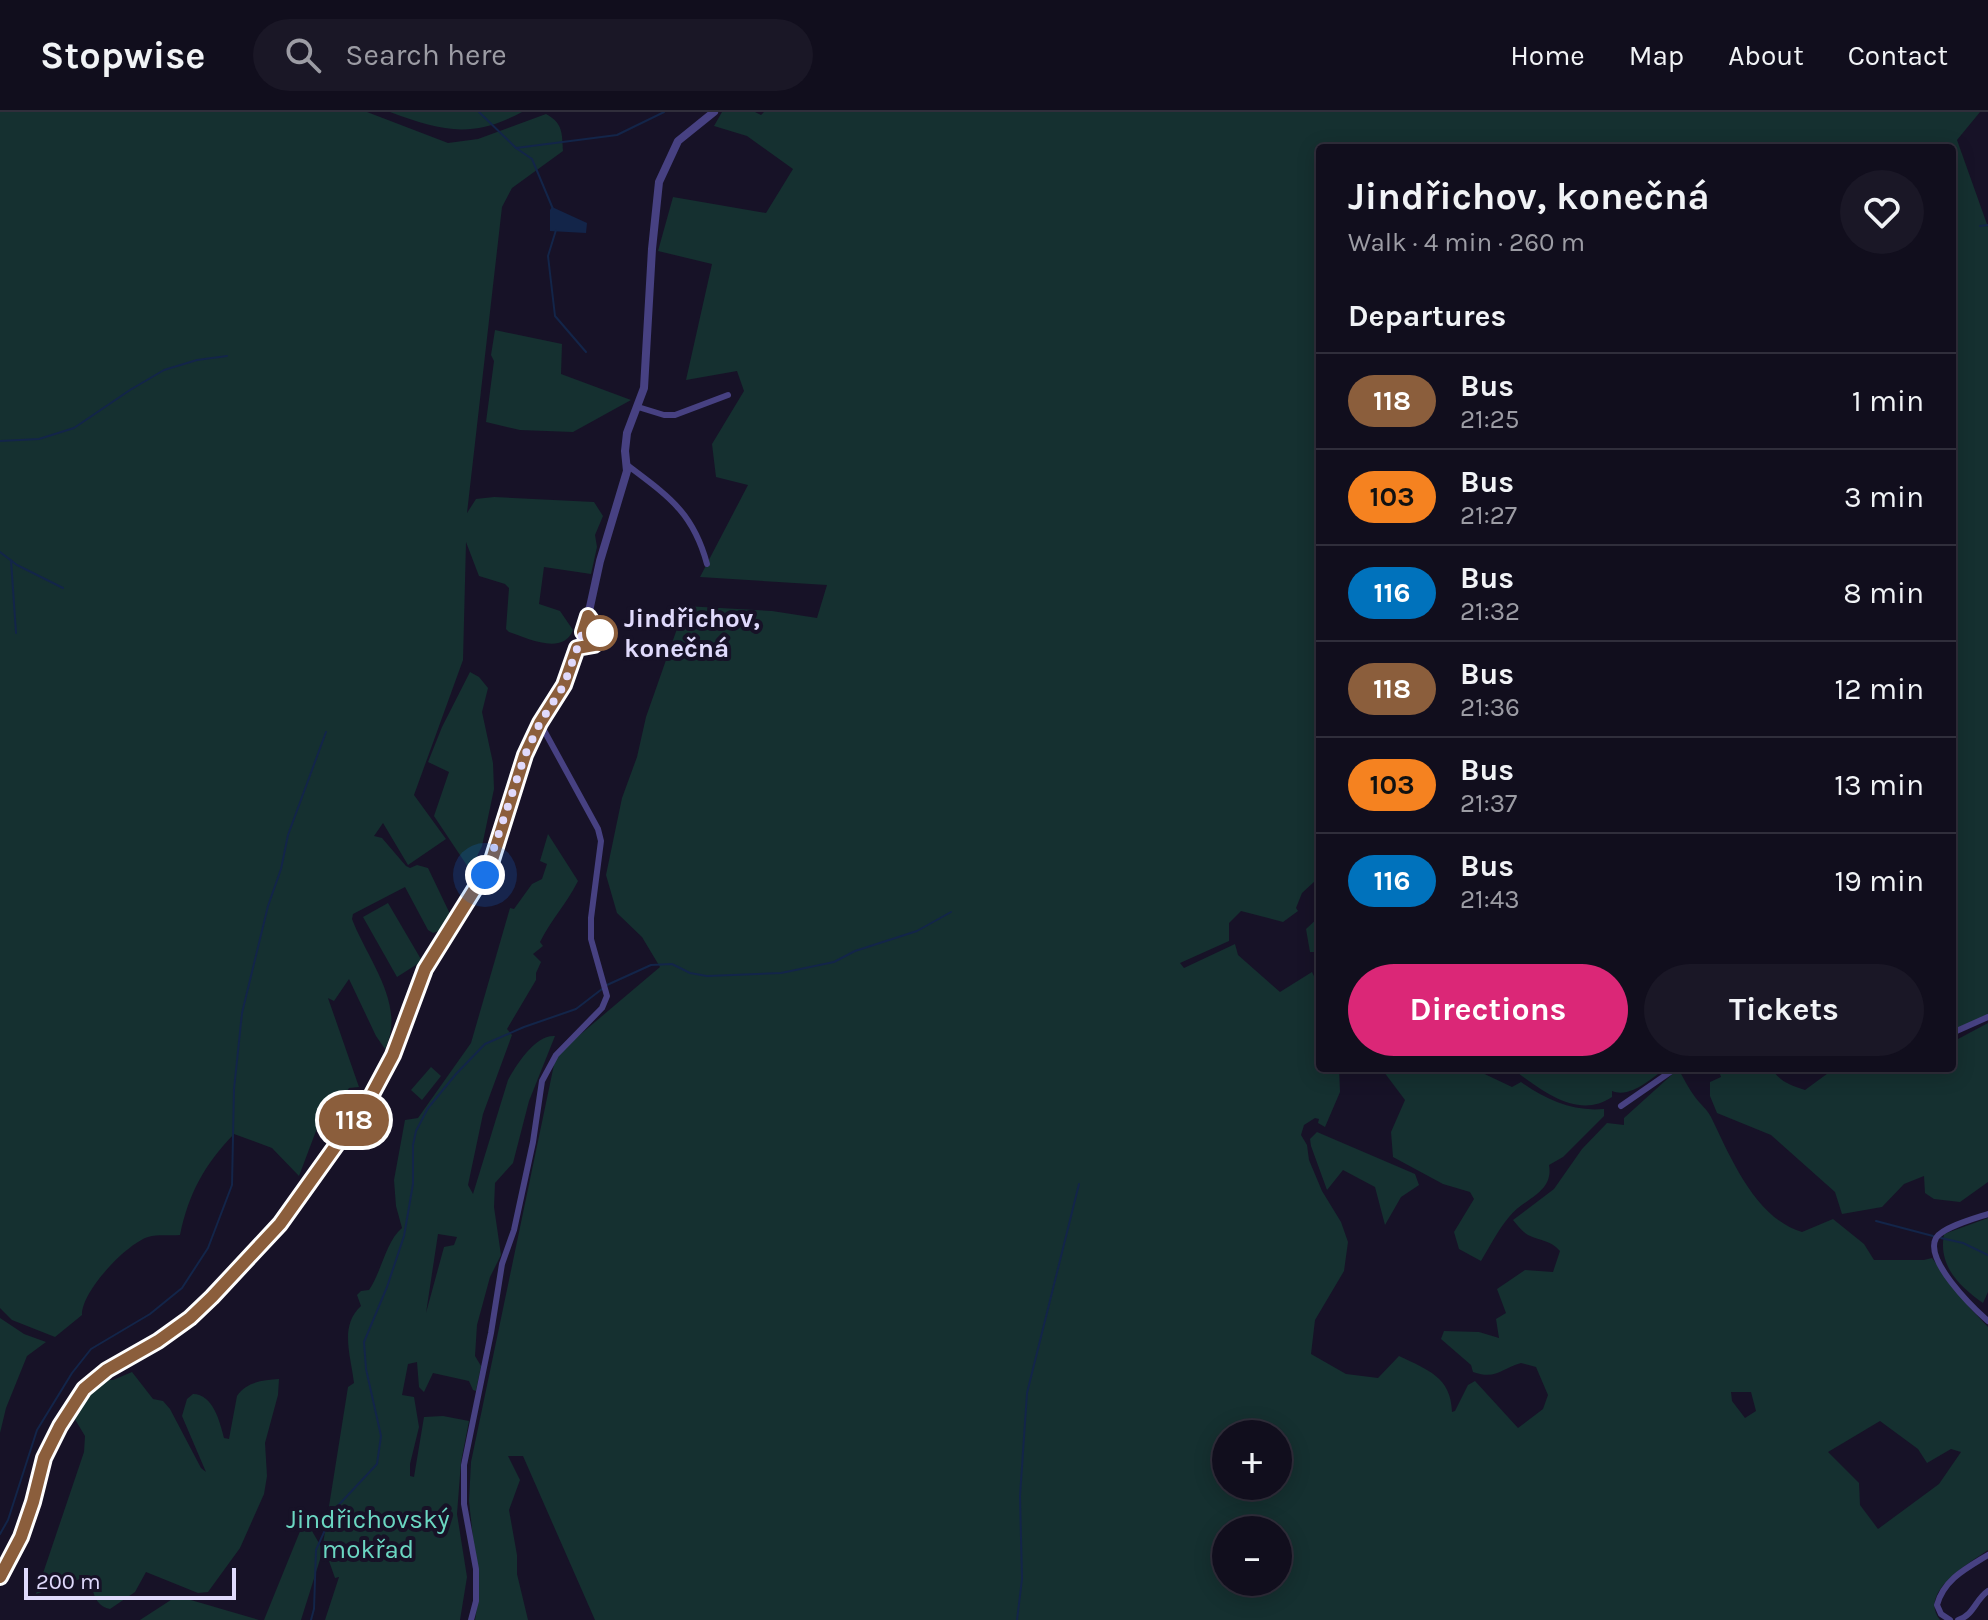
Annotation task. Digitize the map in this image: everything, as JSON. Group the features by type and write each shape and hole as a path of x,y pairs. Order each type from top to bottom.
{"street":[{"path":"0,1577 21,1537 44,1458 84,1389 179,1326 212,1297 280,1224 370,1098 393,1055 425,969 491,863 525,755 540,723 564,685 588,616 627,465 627,433 638,407 646,374 652,249 659,182 678,141 714,112"},
{"path":"638,407 675,415 728,395"},
{"path":"627,465 667,493 682,509 695,528 707,564"},
{"path":"471,1620 476,1601 476,1569 464,1504 464,1465 502,1264 514,1230 533,1142 542,1081 556,1055 602,1008 607,996 591,939 601,841 598,829 540,723"},
{"path":"1956,1031 1988,1017"},
{"path":"1621,1106 1670,1072"},
{"path":"1988,1214 1945,1231 1936,1238 1934,1253 1941,1268 1988,1321"},
{"path":"1950,1620 1941,1614 1937,1605 1940,1595 1953,1577 1988,1555"},
{"path":"1958,1620 1970,1614 1988,1591"}],"green space":[{"path":"0,112 367,112 448,143 478,139 546,114 552,117 560,129 563,151 512,188 502,207 467,513 476,499 494,497 594,502 603,516 595,535 597,547 591,574 544,567 539,604 560,611 573,630 568,638 553,644 535,641 506,629 509,588 479,576 466,542 463,660 414,795 446,839 408,865 383,823 374,836 382,838 406,866 428,868 451,916 439,931 433,933 428,930 405,887 353,914 352,919 388,999 391,1032 385,1049 349,979 334,1001 328,998 359,1087 349,1088 331,1118 322,1115 299,1176 272,1148 234,1134 199,1180 180,1235 148,1237 128,1249 97,1282 82,1315 55,1337 12,1320 0,1308"},
{"path":"390,112 522,112 487,126 456,129 425,124"},
{"path":"722,112 755,112 761,115 764,112 1980,112 1957,140 1988,227 1988,1015 1956,1030 1956,144 1316,144 1316,882 1302,893 1296,908 1298,911 1283,922 1241,911 1229,923 1229,941 1180,963 1184,968 1235,944 1238,955 1280,992 1312,972 1316,980 1316,1072 1339,1072 1340,1092 1325,1127 1315,1118 1304,1125 1301,1135 1322,1191 1341,1222 1348,1242 1344,1271 1315,1320 1311,1354 1346,1374 1378,1378 1399,1356 1436,1376 1447,1390 1452,1412 1468,1385 1475,1381 1518,1428 1543,1409 1548,1395 1536,1367 1521,1363 1488,1375 1473,1372 1471,1365 1441,1339 1444,1331 1479,1332 1499,1338 1496,1319 1506,1313 1497,1289 1525,1270 1553,1272 1560,1251 1528,1235 1513,1220 1554,1189 1582,1149 1607,1123 1624,1125 1624,1118 1675,1072 1680,1072 1709,1114 1746,1185 1785,1225 1802,1232 1833,1219 1864,1244 1874,1260 1932,1258 1988,1327 1988,1550 1958,1571 1940,1589 1935,1599 1935,1610 1940,1620 595,1620 523,1456 508,1456 520,1480 509,1510 517,1574 528,1620 475,1620 479,1594 469,1501 471,1462 556,1055 660,967 642,937 617,913 606,875 622,798 637,757 646,717 685,606 772,611 817,618 827,585 700,577 748,485 716,477 712,444 744,391 737,371 686,380 712,264 658,251 673,197 766,213 793,169 747,136 714,126","holes":["1731,1392 1751,1392 1756,1411 1745,1418 1732,1401","1880,1421 1918,1449 1927,1463 1951,1449 1961,1452 1939,1484 1878,1529 1860,1505 1859,1483 1828,1452"]},
{"path":"495,330 562,344 561,374 631,400 573,432 520,430 486,422"},
{"path":"470,672 488,688 482,712 493,763 494,789 482,846 470,870 434,816 449,772 428,762"},
{"name":"Jindřichovský mokřad","path":"548,834 578,881 540,942 543,946 533,954 541,962 536,980 507,1029 512,1035 483,1114 468,1185 473,1194 508,1080 534,1045 555,1036 529,1101 513,1163 495,1183 494,1207 501,1255 490,1277 477,1325 475,1356 481,1366 476,1391 469,1381 433,1373 424,1392 419,1387 417,1362 408,1364 402,1395 414,1397 419,1427 410,1476 414,1477 424,1417 443,1416 469,1421 461,1462 457,1514 467,1577 460,1620 325,1620 339,1577 335,1578 323,1544 348,1387 354,1383 348,1332 354,1314 361,1306 357,1295 369,1290 392,1240 402,1228 394,1180 405,1120 418,1118 471,1043 510,908 514,909 532,884 542,879 547,864 540,861","holes":["438,1234 457,1237 454,1245 444,1247 426,1313"]},
{"path":"388,903 422,961 397,977 363,917"},
{"path":"1316,920 1316,952 1310,952 1306,929"},
{"path":"1988,1023 1988,1182 1960,1202 1934,1199 1925,1193 1924,1176 1904,1184 1882,1207 1842,1214 1835,1192 1771,1135 1717,1113 1710,1096 1710,1082 1721,1077 1719,1072 1774,1072 1790,1085 1805,1090 1830,1072 1956,1072 1958,1039"},
{"path":"431,1067 441,1076 422,1100 411,1090"},
{"path":"1384,1072 1480,1072 1512,1087 1521,1082 1560,1103 1581,1109 1604,1109 1604,1116 1563,1157 1549,1165 1547,1182 1509,1217 1481,1261 1459,1249 1454,1232 1474,1199 1470,1192 1443,1184 1393,1157 1391,1132 1405,1100"},
{"path":"1517,1072 1661,1072 1634,1090 1612,1091 1612,1097 1585,1105 1559,1099"},
{"path":"1317,1132 1415,1174 1419,1185 1401,1197 1385,1225 1375,1187 1343,1170 1327,1190 1311,1146 1310,1139"},
{"path":"1988,1218 1988,1292 1983,1303 1952,1274 1943,1245 1944,1234"},
{"path":"0,1318 24,1334 46,1342 27,1356 6,1408 0,1433"},
{"path":"132,1372 153,1399 163,1401 170,1409 206,1472 182,1416 187,1399 193,1394 206,1399 214,1410 224,1438 229,1439 237,1396 241,1391 255,1383 279,1379 278,1395 265,1443 267,1476 264,1494 240,1548 208,1592 198,1593 146,1572 135,1592 110,1609 97,1601 89,1576 36,1594 84,1452 85,1436 73,1416 88,1393 104,1380 113,1380"},
{"path":"305,1519 323,1550 301,1620 264,1620"},
{"path":"177,1596 259,1620 140,1620"}],"water":[{"path":"552,207 587,223 586,233 550,231"}],"waterway":[{"path":"479,112 516,148 617,135 664,112"},
{"path":"516,148 532,159 553,209"},
{"path":"1980,226 1988,225"},
{"path":"556,230 548,256 555,316 586,352"},
{"path":"0,441 39,439 74,428 164,370 197,360 227,356"},
{"path":"0,552 17,565 63,588"},
{"path":"11,560 16,633"},
{"path":"0,1534 8,1520 37,1430 72,1373 91,1349 150,1314 182,1288 208,1248 232,1185 234,1089 242,1013 288,835 326,732"},
{"path":"607,985 651,965 672,964 690,973 707,976 781,973 834,962 855,951 917,931 951,912"},
{"path":"311,1620 316,1550 334,1510 377,1464 381,1436 366,1369 364,1342 404,1236 413,1184 416,1131 428,1108 485,1044 576,1009 602,989"},
{"path":"1017,1620 1022,1579 1020,1496 1027,1393 1079,1184"},
{"path":"1876,1221 1933,1236"},
{"path":"1941,1238 1963,1243 1988,1255"}],"bus line":[{"name":"118","path":"0,1577 21,1537 44,1458 84,1389 107,1370 158,1341 212,1297 280,1224 370,1098 393,1055 425,969 491,863 525,755 540,723 564,685 577,648 599,641 600,633 588,616 583,632"}],"place":[{"name":"Jindřichov, konečná","path":"600,633"}],"route":[{"path":"485,875 525,755 540,723 564,685 583,632 600,633"}]}
